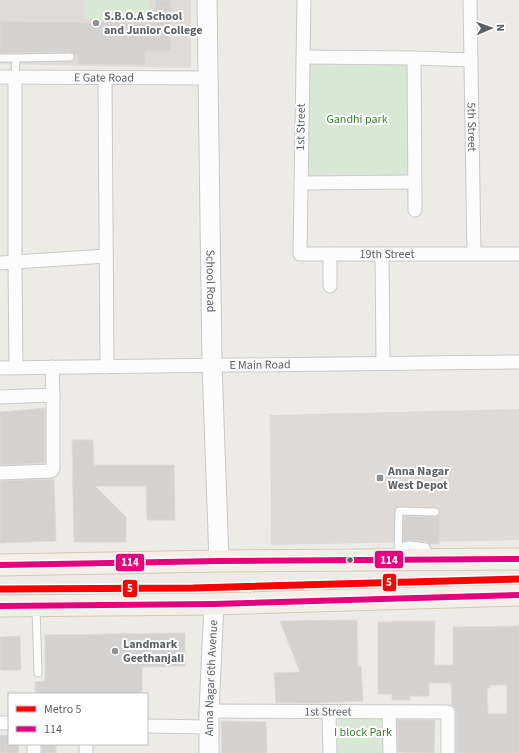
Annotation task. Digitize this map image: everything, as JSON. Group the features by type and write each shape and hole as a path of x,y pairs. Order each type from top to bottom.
{"main road":[{"path":"0,565 219,561 519,559"},
{"path":"0,606 214,604 519,595"}],"street":[{"name":"School Road","path":"207,0 212,364 219,561"},
{"name":"1st Street","path":"300,254 304,0"},
{"name":"5th Street","path":"470,0 474,254"},
{"path":"303,57 471,60"},
{"path":"414,58 415,210"},
{"name":"E Gate Road","path":"0,77 208,78"},
{"path":"15,77 16,367"},
{"path":"105,78 107,367"},
{"path":"301,183 414,182"},
{"name":"19th Street","path":"300,254 519,254"},
{"path":"330,254 330,286"},
{"path":"382,254 383,363"},
{"path":"0,262 106,256"},
{"name":"E Main Road","path":"0,368 212,364 519,362"},
{"path":"0,473 51,471 54,469 52,367"},
{"path":"0,397 53,395"},
{"name":"Anna Nagar 6th Avenue","path":"209,753 214,604"},
{"name":"1st Street","path":"148,726 209,719 329,712 448,712 448,753"},
{"path":"329,712 330,753"},
{"path":"389,712 390,753"}],"lane":[{"path":"0,58 70,57"},
{"path":"15,77 16,58"},
{"path":"399,560 399,511 435,512"},
{"path":"36,605 38,673"}],"shaded area":[{"name":"S.B.O.A School and Junior College","path":"0,0 191,0 191,68 0,64"},
{"name":"Anna Nagar West Depot","path":"519,409 519,540 271,545 270,415"}],"green space":[{"path":"85,0 149,0 149,18 85,19"},
{"name":"Gandhi park","path":"308,61 408,61 407,177 305,177"},
{"name":"I block Park","path":"339,712 389,712 390,753 337,753"}],"building":[{"path":"155,0 171,0 171,51 145,51 145,65 78,64 78,55 74,55 70,52 0,53 0,21 155,23"},
{"path":"45,408 45,463 0,465 0,412"},
{"path":"72,440 93,440 94,465 174,465 175,520 147,520 146,486 95,486 126,517 126,542 74,542"},
{"path":"54,480 56,541 0,543 0,481"},
{"path":"404,516 440,517 439,544 430,544 427,542 411,540 403,541"},
{"path":"357,620 358,666 361,666 363,701 276,703 274,673 300,672 280,621"},
{"path":"435,621 434,665 453,665 453,627 519,626 519,753 456,753 456,712 452,705 451,683 429,683 429,696 410,696 410,700 392,700 392,694 378,694 378,622","holes":["490,685 507,685 507,714 488,714 487,688 490,688"]},
{"name":"Landmark Geethanjali","path":"185,633 185,666 142,667 142,693 35,693 35,682 45,681 45,635"},
{"path":"20,636 21,670 0,670 0,637"},
{"path":"397,720 435,720 434,753 398,752"},
{"path":"221,721 266,722 267,753 222,753"},
{"path":"0,735 8,735 8,745 19,745 18,753 0,753"},
{"path":"42,745 56,745 56,753 42,753"}],"metro line":[{"name":"5","path":"0,589 193,588 519,579"}],"transit line":[{"name":"114","path":"0,565 219,561 519,559"},
{"name":"114","path":"0,606 214,604 519,595"}],"place":[{"name":"S.B.O.A School and Junior College","path":"96,23"},
{"name":"Anna Nagar West Depot","path":"380,478"},
{"name":"Landmark Geethanjali","path":"115,651"}]}
